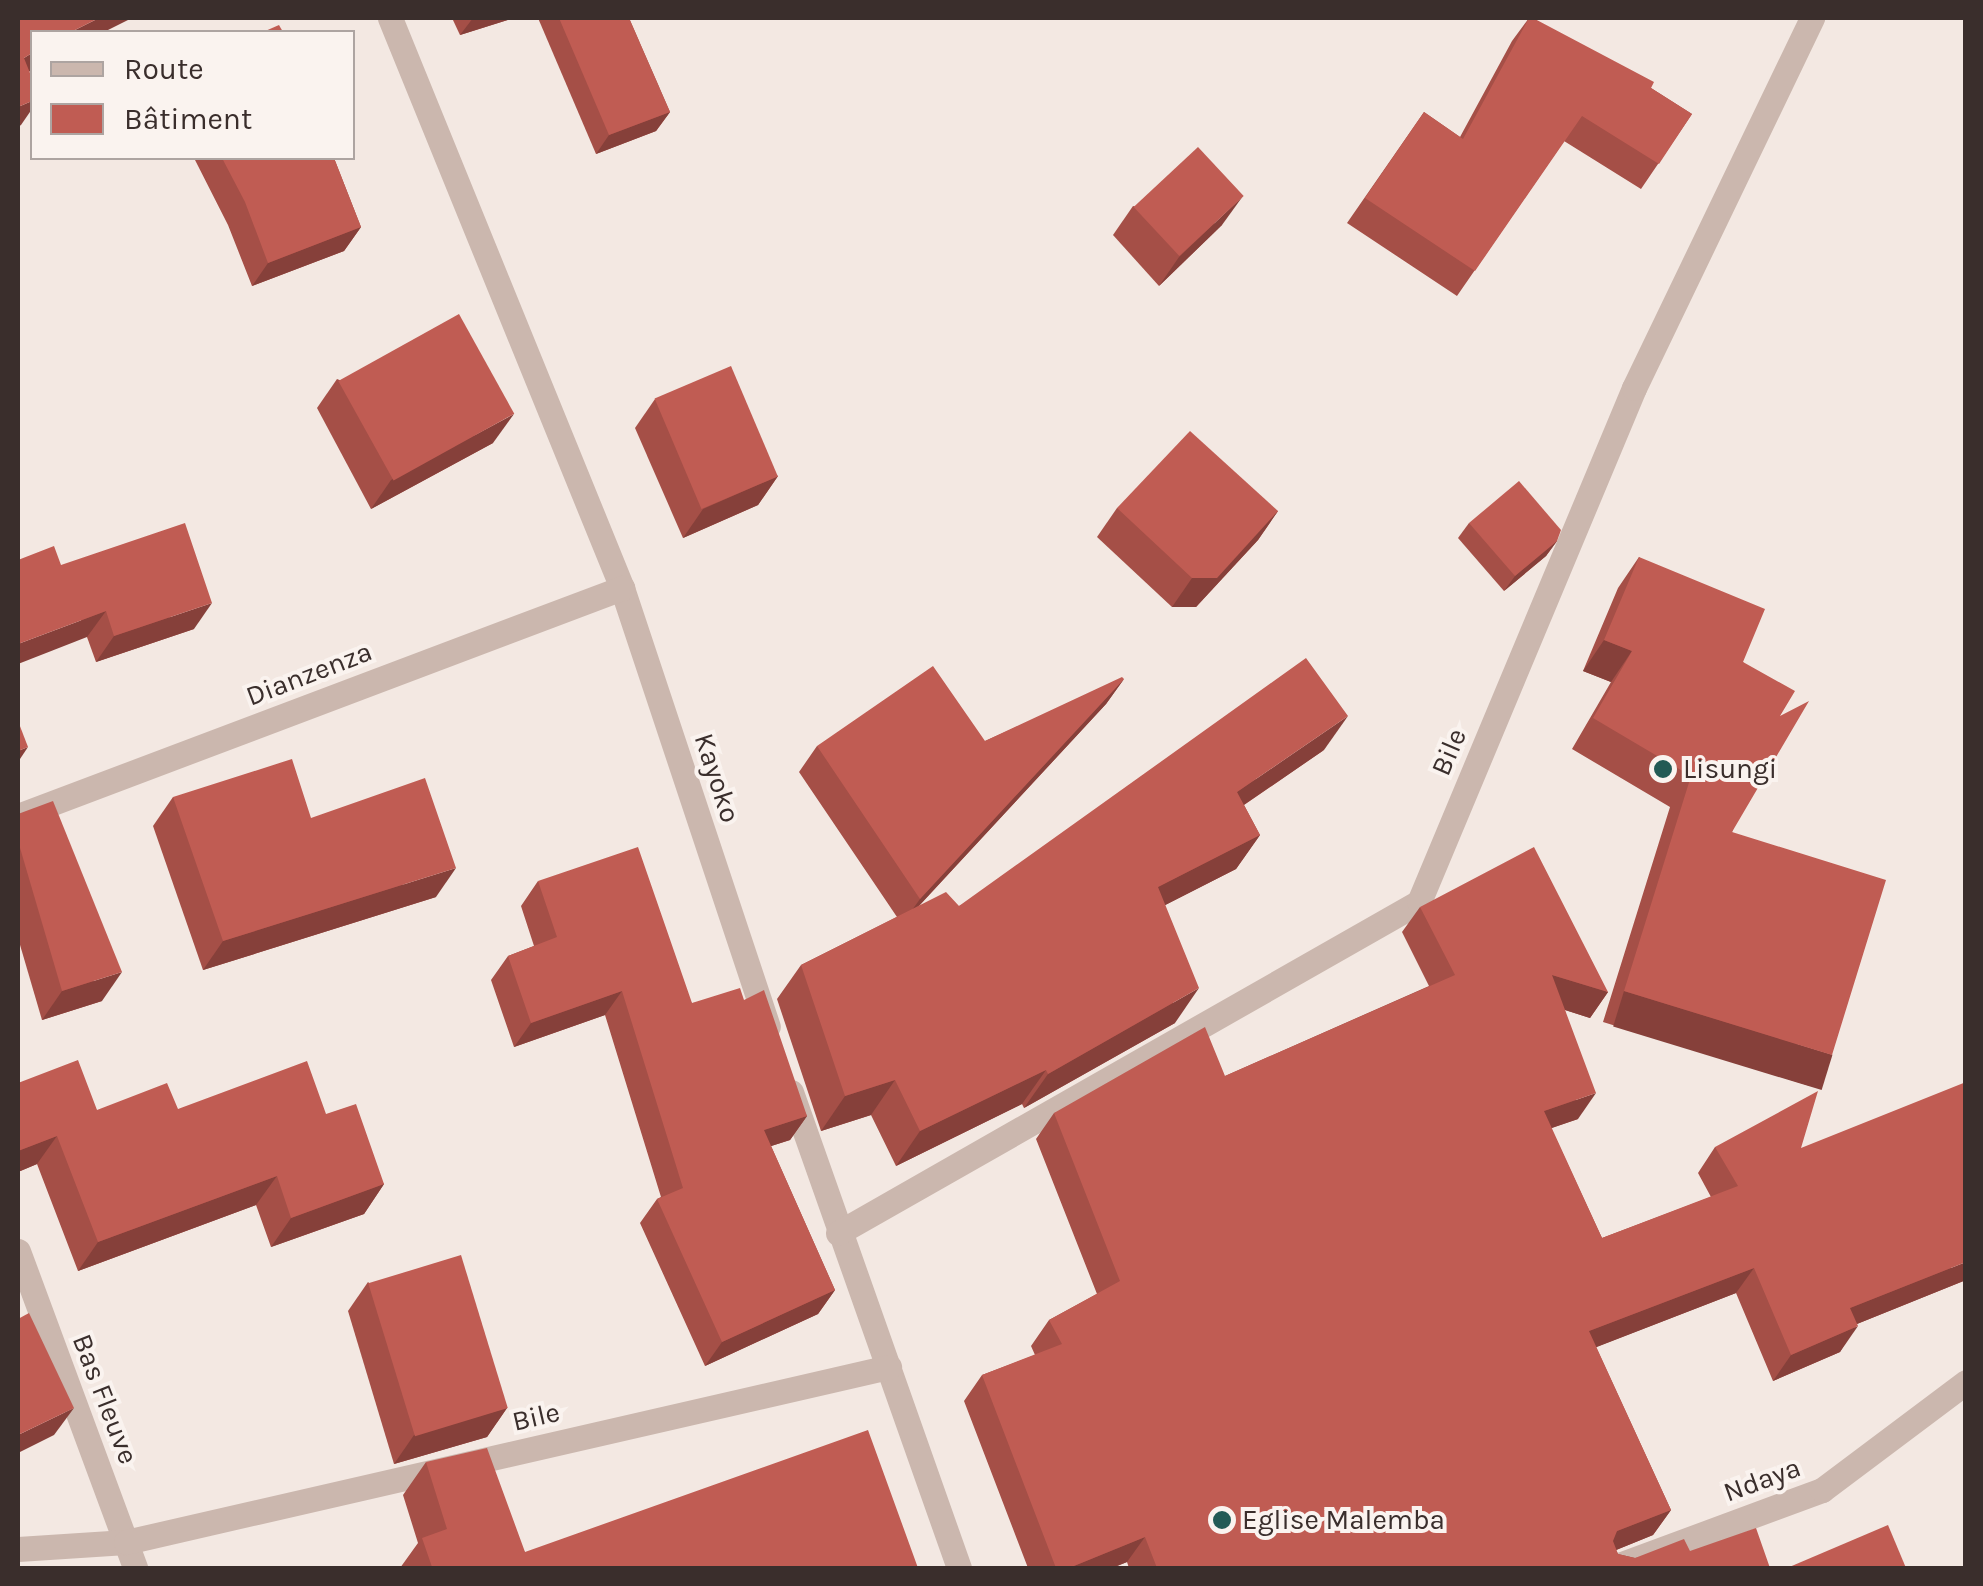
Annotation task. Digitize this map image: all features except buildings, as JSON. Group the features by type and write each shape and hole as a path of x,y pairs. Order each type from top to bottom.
{"street":[{"name":"Kayoko","path":"390,18 622,588 838,1234 959,1568"},
{"name":"Bile","path":"838,1234 1419,902 1634,388 1812,18"},
{"name":"Dianzenza","path":"18,816 622,588"},
{"name":"Bas Fleuve","path":"18,1251 135,1568"},
{"name":"Bile","path":"18,1549 126,1542 889,1368"},
{"name":"Ndaya","path":"1611,1568 1822,1490 1966,1382"}],"place":[{"name":"Lisungi","path":"1663,769"},
{"name":"Eglise Malemba","path":"1222,1520"}]}
